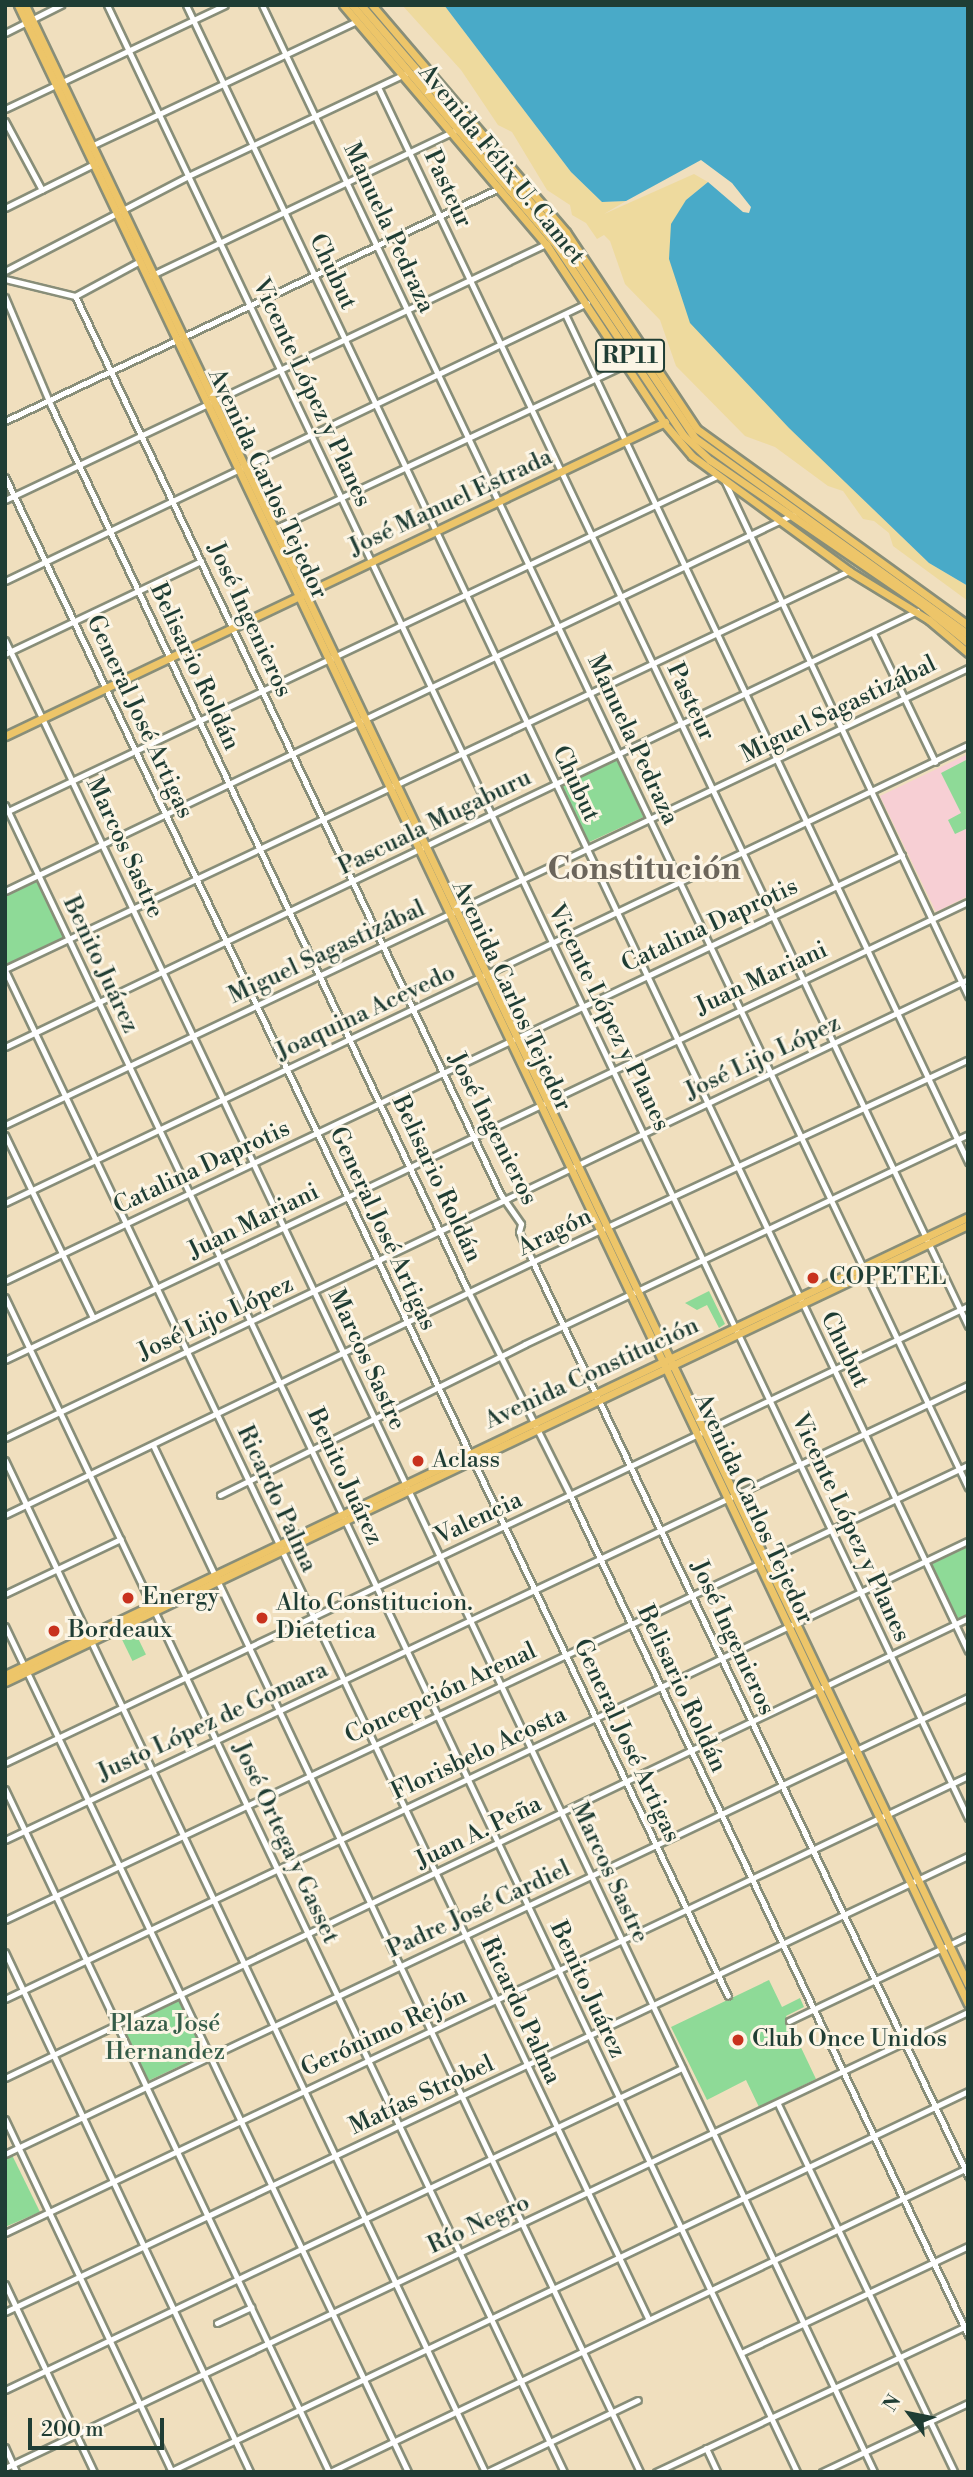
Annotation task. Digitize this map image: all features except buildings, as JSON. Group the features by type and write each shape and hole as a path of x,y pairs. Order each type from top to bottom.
{"main road":[{"name":"Avenida Carlos Tejedor","path":"18,5 29,21 604,1230 672,1362 758,1563 792,1625 883,1816 945,1947 968,2004"},
{"name":"Avenida Carlos Tejedor","path":"25,5 29,21"},
{"name":"Avenida Félix U. Camet","path":"343,5 413,70"},
{"name":"Avenida Félix U. Camet","path":"352,5 462,127 499,187 546,244 626,364 675,418 712,453 923,606 968,643"},
{"name":"Avenida Félix U. Camet","path":"361,5 413,70 556,232 675,418 717,477 849,570 917,611 968,653"},
{"name":"Avenida Félix U. Camet","path":"372,5 413,70"},
{"name":"Avenida Carlos Tejedor","path":"119,211 140,261 150,275"},
{"name":"José Manuel Estrada","path":"5,736 675,418"},
{"name":"Avenida Félix U. Camet","path":"795,513 968,625"},
{"name":"Avenida Félix U. Camet","path":"795,513 927,601 968,634"},
{"name":"Avenida Constitución","path":"5,1682 25,1669 800,1301 968,1217"},
{"name":"Avenida Constitución","path":"926,1240 968,1225"},
{"name":"Avenida Carlos Tejedor","path":"635,1294 664,1366 701,1433"},
{"name":"Avenida Carlos Tejedor","path":"730,1496 766,1559 792,1625"},
{"name":"Avenida Constitución","path":"5,1675 25,1669"},
{"name":"Avenida Carlos Tejedor","path":"945,1947 968,1985"}],"street":[{"path":"5,33 61,5"},
{"name":"Vicente López y Planes","path":"107,5 968,1818"},
{"name":"Chubut","path":"186,5 968,1651"},
{"path":"5,109 225,5"},
{"name":"Manuela Pedraza","path":"262,5 831,1199 862,1271 968,1488"},
{"path":"89,147 357,20"},
{"path":"5,271 188,176 379,89 413,70"},
{"name":"Pasteur","path":"379,89 968,1326"},
{"path":"5,121 42,190"},
{"path":"150,275 462,127"},
{"path":"5,208 96,163"},
{"path":"5,421 499,187"},
{"path":"5,500 546,244"},
{"path":"5,279 75,296 140,261"},
{"name":"José Ingenieros","path":"75,296 505,1200 521,1224 519,1231 967,2171"},
{"name":"Belisario Roldán","path":"5,297 109,530 968,2335"},
{"path":"5,580 587,303"},
{"path":"565,314 968,1162"},
{"path":"271,530 597,380 626,364"},
{"name":"General José Artigas","path":"5,477 728,1996"},
{"path":"6,810 717,477"},
{"path":"725,482 968,996"},
{"path":"5,891 795,513"},
{"path":"8,653 201,561"},
{"path":"5,970 849,570"},
{"name":"Pascuala Mugaburu","path":"5,1047 917,611"},
{"path":"873,633 935,762"},
{"name":"Marcos Sastre","path":"5,640 8,653 43,718 103,844 874,2472"},
{"name":"Miguel Sagastizábal","path":"5,1125 968,668"},
{"name":"Joaquina Acevedo","path":"5,1203 968,745"},
{"name":"Benito Juárez","path":"6,810 797,2472"},
{"name":"Catalina Daprotis","path":"5,1281 902,855"},
{"name":"Juan Mariani","path":"5,1360 347,1195 968,902"},
{"name":"Ricardo Palma","path":"5,970 648,2318"},
{"name":"José Lijo López","path":"5,1438 968,979"},
{"name":"Aragón","path":"5,1515 408,1324 534,1261 673,1198 927,1076 968,1060"},
{"path":"5,1135 93,1318"},
{"path":"220,1495 501,1356 968,1135"},
{"name":"José Ortega y Gasset","path":"5,1297 564,2472"},
{"name":"Valencia","path":"5,1763 968,1306"},
{"name":"Justo López de Gomara","path":"5,1840 968,1385"},
{"path":"153,1446 640,2472"},
{"path":"5,1460 486,2472 638,2400"},
{"name":"Concepción Arenal","path":"5,1920 968,1465"},
{"path":"5,1594 121,1539"},
{"name":"Florisbelo Acosta","path":"5,1999 968,1541"},
{"name":"Juan A. Peña","path":"5,2078 968,1618"},
{"path":"5,1626 56,1739 408,2472"},
{"name":"Padre José Cardiel","path":"5,2154 968,1697"},
{"name":"Gerónimo Rejón","path":"5,2233 968,1776"},
{"path":"5,1788 329,2472 582,2349 967,2171"},
{"name":"Matías Strobel","path":"5,2312 968,1856"},
{"path":"789,2021 968,1936"},
{"path":"5,1952 250,2472"},
{"name":"Río Negro","path":"5,2468 650,2165 968,2012"},
{"path":"5,2390 682,2068"},
{"path":"5,2119 171,2471 968,2091"},
{"path":"778,2104 954,2472"},
{"path":"741,2353 968,2246"},
{"path":"5,2284 94,2472"},
{"path":"218,2323 251,2307"},
{"path":"656,2472 966,2326"},
{"path":"822,2472 968,2403"},
{"path":"5,2447 16,2472"},
{"path":"706,2448 718,2472"}],"shaded area":[{"path":"968,754 968,896 936,912 880,796"}],"green space":[{"path":"616,758 643,817 587,843 560,784"},
{"path":"968,759 968,828 955,834 948,820 961,813 941,773"},
{"path":"38,875 69,939 5,965 5,891"},
{"path":"709,1291 725,1324 719,1328 707,1305 697,1310 685,1303"},
{"path":"968,1544 968,1614 956,1620 928,1563"},
{"path":"135,1632 146,1654 132,1661 122,1639"},
{"name":"Club Once Unidos","path":"769,1980 782,2007 800,1998 804,2007 786,2016 816,2079 759,2107 746,2080 707,2100 671,2027"},
{"name":"Plaza José Hernandez","path":"181,1996 208,2053 148,2081 121,2024"},
{"path":"12,2155 40,2212 5,2227 5,2158"}],"sand":[{"path":"402,5 444,5 571,172 602,202 626,201 604,214 694,174 708,182 686,200 798,436 929,563 968,586 968,601 893,546 889,533 874,521 863,519 843,491 828,486 775,447 745,436 676,366 660,320 625,284 610,241 604,235 597,239 586,223 572,215 570,205 547,190 512,132 498,125 461,70"}],"water":[{"path":"444,5 968,5 968,586 929,563 789,428 690,323 669,259 671,224 686,200 708,182 743,212 749,213 751,207 732,183 701,160 626,201 602,202 571,172"}],"place":[{"name":"COPETEL","path":"813,1278"},
{"name":"Aclass","path":"418,1461"},
{"name":"Energy","path":"128,1598"},
{"name":"Alto Constitucion. Dietetica","path":"262,1618"},
{"name":"Bordeaux","path":"54,1631"},
{"name":"Club Once Unidos","path":"738,2040"}],"district":[{"name":"Constitución","path":"644,869"}]}
